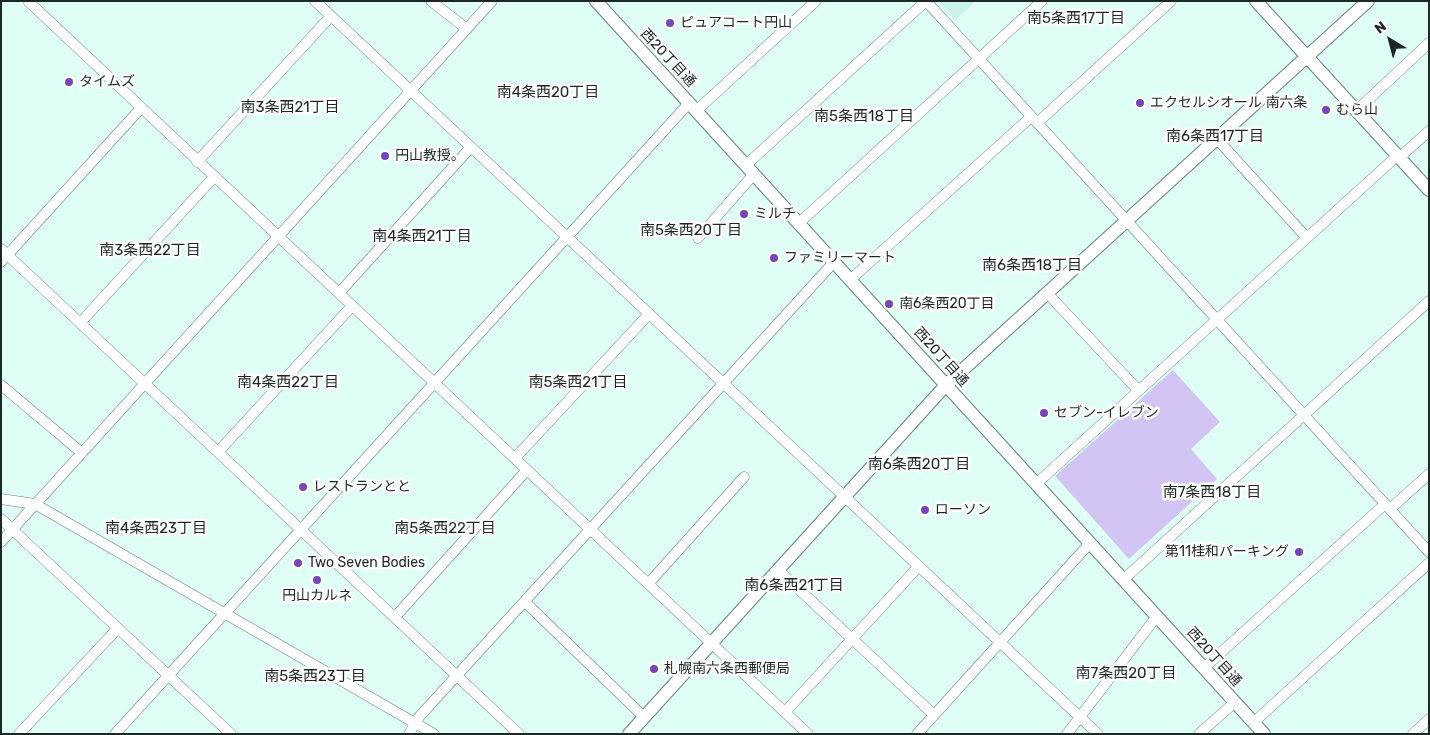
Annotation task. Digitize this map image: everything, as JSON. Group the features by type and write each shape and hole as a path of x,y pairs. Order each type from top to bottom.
{"street":[{"path":"28,1 197,162 808,734"},
{"path":"315,1 1098,734"},
{"path":"431,1 468,29"},
{"path":"1,542 492,1"},
{"name":"西20丁目通","path":"596,1 1264,734"},
{"path":"115,734 567,237 693,107 816,1"},
{"path":"698,238 750,170 926,1 1429,552"},
{"path":"798,223 1042,1"},
{"path":"850,280 1171,1"},
{"path":"1256,1 1429,190"},
{"path":"628,734 946,385 1368,1"},
{"path":"197,162 331,16"},
{"path":"1356,111 1429,43"},
{"path":"141,108 3,255 80,323 519,734"},
{"path":"1036,484 1216,319 1429,131"},
{"path":"1217,139 1307,238"},
{"path":"339,294 471,147"},
{"path":"80,323 214,177"},
{"path":"409,734 417,723 418,717 834,262"},
{"path":"1047,293 1138,390"},
{"path":"1123,580 1429,301"},
{"path":"218,452 352,306"},
{"path":"515,458 649,314"},
{"path":"1,385 82,453"},
{"path":"395,617 527,470"},
{"path":"1204,668 1387,507 1429,474"},
{"path":"648,584 744,477"},
{"path":"1,499 35,504 434,734"},
{"path":"1,519 231,734"},
{"path":"917,734 1090,543"},
{"path":"1254,722 1429,563"},
{"path":"785,712 919,566"},
{"path":"778,570 934,715"},
{"path":"525,602 644,717"},
{"path":"1067,734 1157,616"},
{"path":"19,734 118,628"},
{"path":"1199,734 1235,702"},
{"path":"1413,734 1429,719"}],"shaded area":[{"path":"939,1 976,1 955,20"},
{"path":"1173,370 1220,422 1191,449 1217,479 1129,559 1055,476"}],"place":[{"name":"ピュアコート円山","path":"670,23"},
{"name":"タイムズ","path":"69,82"},
{"name":"エクセルシオール 南六条","path":"1140,103"},
{"name":"むら山","path":"1326,110"},
{"name":"円山教授。","path":"385,156"},
{"name":"ミルチ","path":"744,214"},
{"name":"ファミリーマート","path":"774,258"},
{"name":"南6条西20丁目","path":"889,304"},
{"name":"セブン-イレブン","path":"1044,413"},
{"name":"レストランとと","path":"303,487"},
{"name":"ローソン","path":"925,510"},
{"name":"第11桂和パーキング","path":"1299,552"},
{"name":"Two Seven Bodies","path":"298,563"},
{"name":"円山カルネ","path":"317,580"},
{"name":"札幌南六条西郵便局","path":"654,669"}],"district":[{"name":"南5条西17丁目","path":"1076,19"},
{"name":"南4条西20丁目","path":"548,93"},
{"name":"南3条西21丁目","path":"290,108"},
{"name":"南5条西18丁目","path":"864,117"},
{"name":"南6条西17丁目","path":"1215,137"},
{"name":"南5条西20丁目","path":"691,231"},
{"name":"南4条西21丁目","path":"422,237"},
{"name":"南3条西22丁目","path":"150,251"},
{"name":"南6条西18丁目","path":"1032,266"},
{"name":"南4条西22丁目","path":"288,383"},
{"name":"南5条西21丁目","path":"578,383"},
{"name":"南6条西20丁目","path":"919,465"},
{"name":"南7条西18丁目","path":"1212,493"},
{"name":"南4条西23丁目","path":"156,529"},
{"name":"南5条西22丁目","path":"445,529"},
{"name":"南6条西21丁目","path":"794,586"},
{"name":"南7条西20丁目","path":"1126,674"},
{"name":"南5条西23丁目","path":"315,677"}]}
